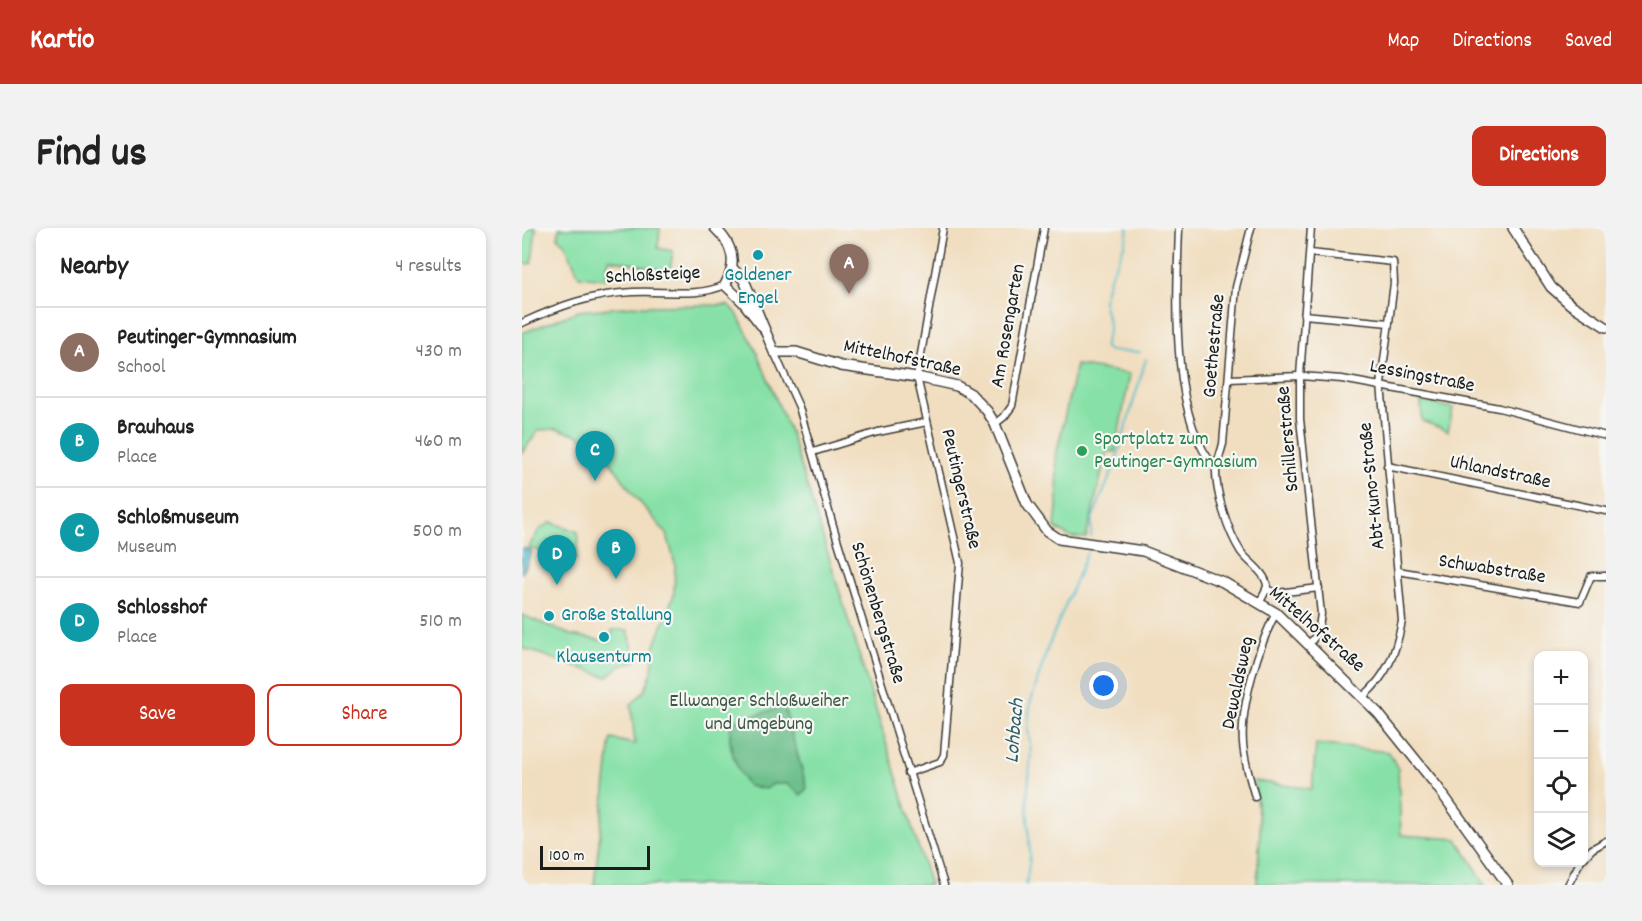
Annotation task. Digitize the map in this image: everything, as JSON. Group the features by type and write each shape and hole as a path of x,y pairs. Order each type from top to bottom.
{"street":[{"path":"715,228 731,247 733,269 744,280 761,317 762,327"},
{"name":"Peutingerstraße","path":"908,772 940,762 944,755 960,562 916,377 943,228"},
{"name":"Am Rosengarten","path":"995,423 1004,417 1012,406 1044,228"},
{"path":"1179,228 1177,302 1181,369 1189,413 1205,456 1216,468 1215,478 1229,531 1242,554 1264,579 1266,589 1260,602"},
{"name":"Goethestraße","path":"1216,468 1223,444 1236,287 1251,228"},
{"name":"Schillerstraße","path":"1310,644 1321,624 1300,419 1300,376 1311,228"},
{"path":"1513,228 1551,287 1570,304 1606,327"},
{"name":"Abt-Kuno-Straße","path":"1310,254 1392,262 1394,283 1380,384 1402,621 1397,650 1383,677 1364,696"},
{"name":"Schloßsteige","path":"522,323 566,303 633,292 713,290 725,285 733,269"},
{"path":"725,285 743,302 762,327 774,352"},
{"path":"1304,315 1389,323"},
{"name":"Mittelhofstraße","path":"774,352 796,352 841,366 916,377 957,386 971,394 995,423 1027,504 1047,531 1059,539 1143,550 1223,582 1276,613 1364,696 1436,785 1508,885"},
{"name":"Schönenbergstraße","path":"774,352 800,407 908,772 944,885"},
{"name":"Lessingstraße","path":"1229,379 1300,376 1380,384 1499,408 1606,436"},
{"path":"813,452 878,432 927,422"},
{"name":"Uhlandstraße","path":"1387,466 1606,511"},
{"name":"Schwabstraße","path":"1398,572 1580,602 1591,576 1606,576"},
{"path":"1266,589 1277,593 1319,588"},
{"name":"Dewaldsweg","path":"1255,797 1243,741 1247,701 1257,658 1276,613"},
{"path":"1588,854 1606,841"},
{"path":"1568,885 1577,867"}],"green space":[{"path":"522,228 536,228 532,263 522,265"},
{"path":"559,228 660,228 658,248 673,251 670,271 609,259 606,279 579,276 565,244 558,238"},
{"name":"Ellwanger Schloßweiher und Umgebung","path":"728,305 736,312 755,348 792,437 930,885 594,885 611,739 635,744 631,705 645,690 652,671 654,648 674,594 675,564 667,534 633,494 608,458 578,435 557,429 539,430 522,453 522,333 579,311 634,306"},
{"name":"Sportplatz zum Peutinger-Gymnasium","path":"1076,365 1130,374 1115,452 1107,451 1086,538 1070,537 1055,528 1058,496 1056,456"},
{"path":"1421,401 1453,408 1448,431 1422,421"},
{"path":"551,522 578,532 576,560 528,548 539,530"},
{"path":"522,615 571,635 611,642 612,630 628,630 636,661 620,666 607,677 522,648"},
{"path":"784,707 807,788 801,795 787,784 773,784 766,789 748,786 739,772 731,746 732,721"},
{"path":"1316,744 1389,752 1398,769 1401,835 1457,839 1486,885 1257,885 1260,830 1254,781 1312,789"}],"water":[{"path":"523,548 532,552 522,574 522,550"}],"waterway":[{"name":"Lohbach","path":"1128,228 1124,247 1105,293 1104,306 1109,329 1105,348 1110,351 1140,352"},
{"name":"Lohbach","path":"1091,537 1092,519 1115,464 1146,359"},
{"name":"Lohbach","path":"1026,885 1030,857 1027,801 1031,753 1028,728 1030,704 1048,647 1087,553"}],"place":[{"name":"Goldener Engel","path":"758,255"},
{"name":"Peutinger-Gymnasium","path":"849,294"},
{"name":"Sportplatz zum Peutinger-Gymnasium","path":"1082,451"},
{"name":"Schloßmuseum","path":"595,481"},
{"name":"Brauhaus","path":"616,579"},
{"name":"Schlosshof","path":"557,585"},
{"name":"Große Stallung","path":"549,616"},
{"name":"Klausenturm","path":"604,637"}]}
